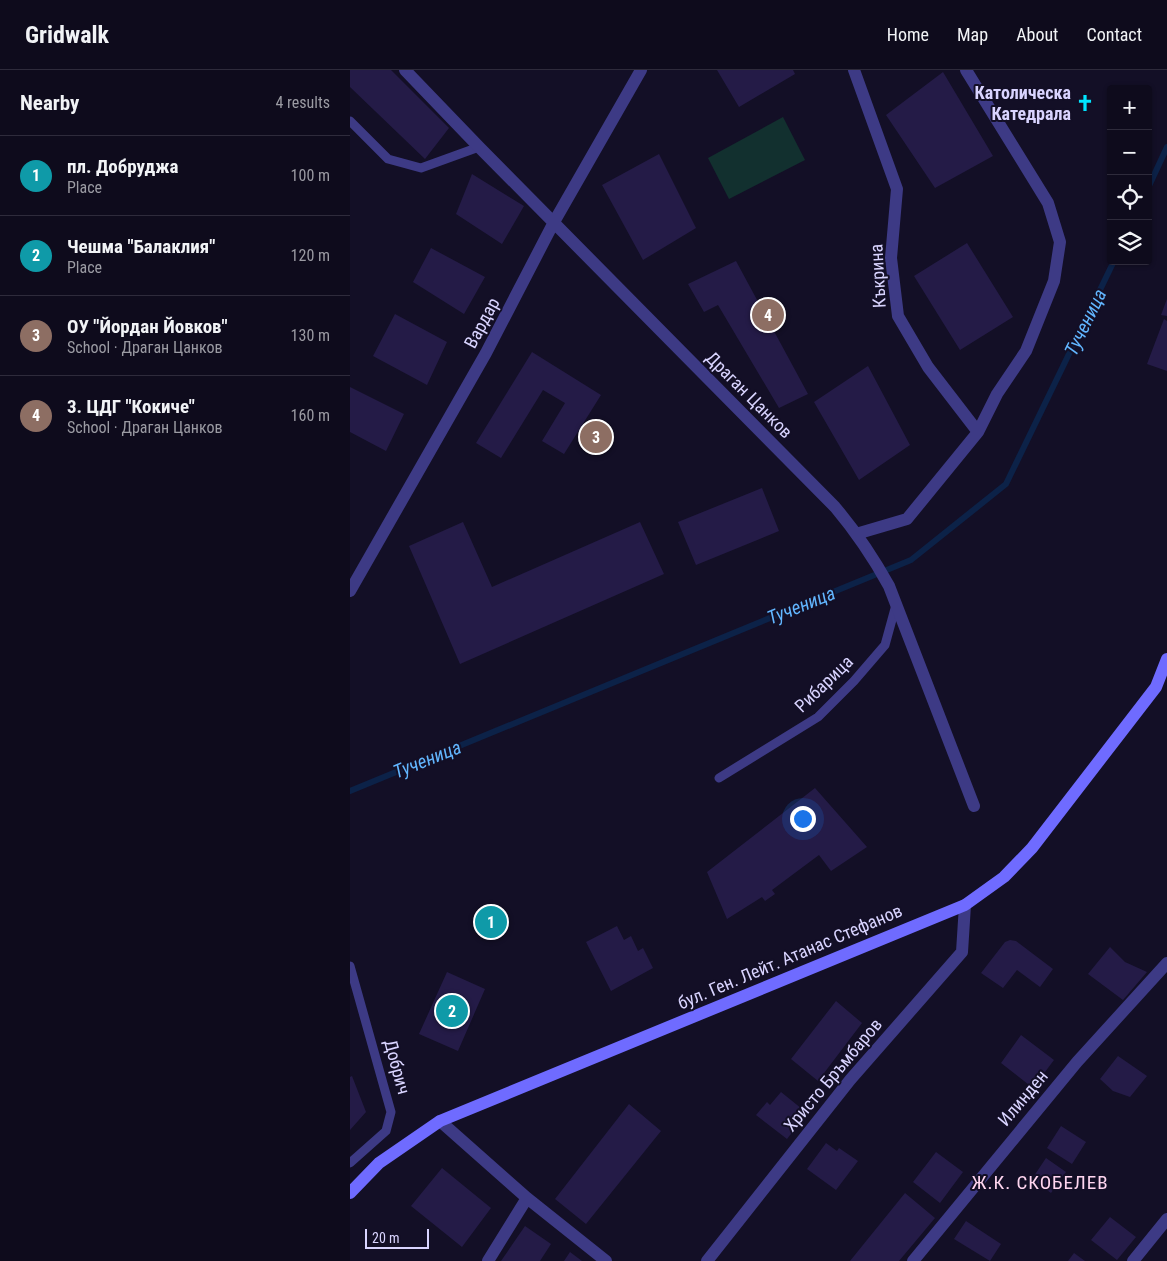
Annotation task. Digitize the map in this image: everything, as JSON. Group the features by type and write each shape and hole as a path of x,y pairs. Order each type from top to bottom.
{"main road":[{"name":"бул. Ген. Лейт. Атанас Стефанов","path":"350,1194 379,1163 440,1121 964,906 1004,876 1032,848 1162,686 1167,659"}],"street":[{"name":"Драган Цанков","path":"406,70 479,147 835,507 856,534 875,559 888,584 974,806"},
{"name":"Вардар","path":"350,591 486,353 554,222 641,70"},
{"name":"Къкрина","path":"854,70 897,189 891,258 898,316 928,367 978,432"},
{"path":"856,534 907,520 978,432 998,394 1026,352 1054,282 1060,242 1048,203 966,70"},
{"name":"Христо Бръмбаров","path":"707,1261 850,1080 962,952 964,906"},
{"name":"Илинден","path":"913,1261 1046,1098 1167,963"},
{"path":"440,1121 527,1198 606,1261"},
{"path":"488,1261 527,1198"},
{"path":"1133,1261 1167,1219"}],"lane":[{"path":"350,121 388,159 421,168 479,147"},
{"name":"Рибарица","path":"719,778 818,717 854,681 885,645 896,605"},
{"name":"Добрич","path":"350,966 391,1112 386,1131 350,1163"}],"green space":[{"path":"783,117 805,160 729,199 708,158"}],"building":[{"path":"350,70 391,70 449,128 425,159 350,87"},
{"path":"717,70 793,70 795,74 739,107"},
{"path":"943,72 993,156 935,188 886,115"},
{"path":"659,154 696,228 643,260 602,185"},
{"path":"472,174 524,206 502,244 456,214"},
{"path":"967,243 1013,317 960,350 914,276"},
{"path":"431,248 485,277 464,314 413,282"},
{"path":"736,261 808,394 779,408 718,305 704,312 688,284"},
{"path":"1167,299 1167,316 1161,315"},
{"path":"395,314 447,342 427,385 373,356"},
{"path":"1164,319 1167,321 1167,371 1147,364"},
{"path":"532,352 601,395 564,454 542,441 565,403 543,390 501,458 476,443"},
{"path":"868,366 910,445 859,480 814,402"},
{"path":"350,387 404,414 386,451 350,432"},
{"path":"762,488 779,531 696,565 678,522"},
{"path":"463,522 492,587 640,522 664,574 460,664 409,546"},
{"path":"815,788 867,847 831,871 819,855 772,890 775,894 765,901 762,897 727,919 707,872"},
{"path":"617,926 624,940 631,936 638,951 643,948 653,968 611,991 586,942"},
{"path":"1010,940 1016,941 1053,969 1040,987 1017,970 1003,988 981,973 1005,942"},
{"path":"1110,947 1125,962 1147,972 1123,1000 1088,974"},
{"path":"447,972 485,989 458,1051 419,1034"},
{"path":"836,1001 862,1023 818,1081 791,1059"},
{"path":"1021,1035 1054,1060 1033,1088 1001,1063"},
{"path":"1118,1056 1147,1076 1130,1097 1113,1091 1100,1079"},
{"path":"352,1076 366,1112 350,1130 350,1077"},
{"path":"781,1092 807,1113 787,1139 756,1115 767,1102 770,1105"},
{"path":"629,1104 661,1131 586,1224 555,1199"},
{"path":"1061,1126 1086,1142 1072,1164 1047,1148"},
{"path":"826,1143 837,1151 839,1148 858,1161 836,1190 807,1169"},
{"path":"936,1152 963,1172 940,1203 913,1182"},
{"path":"1046,1158 1066,1172 1051,1193 1032,1179"},
{"path":"442,1168 491,1208 462,1247 411,1206"},
{"path":"905,1193 935,1218 899,1261 850,1261"},
{"path":"1110,1217 1136,1237 1117,1260 1091,1240"},
{"path":"966,1221 1001,1244 990,1261 954,1239"},
{"path":"525,1226 551,1244 540,1261 501,1261"},
{"path":"570,1252 582,1261 564,1261"},
{"path":"1074,1253 1085,1261 1068,1261"}],"waterway":[{"name":"Тученица","path":"1152,179 1167,147"},
{"name":"Тученица","path":"350,791 911,560 1006,484 1112,265"}],"place":[{"name":"Католическа Катедрала","path":"1085,103"},
{"name":"3. ЦДГ \"Кокиче\"","path":"768,315"},
{"name":"ОУ \"Йордан Йовков\"","path":"596,437"},
{"name":"пл. Добруджа","path":"491,922"},
{"name":"Чешма \"Балаклия\"","path":"452,1011"}],"district":[{"name":"Ж.К. СКОБЕЛЕВ","path":"1040,1182"}]}
